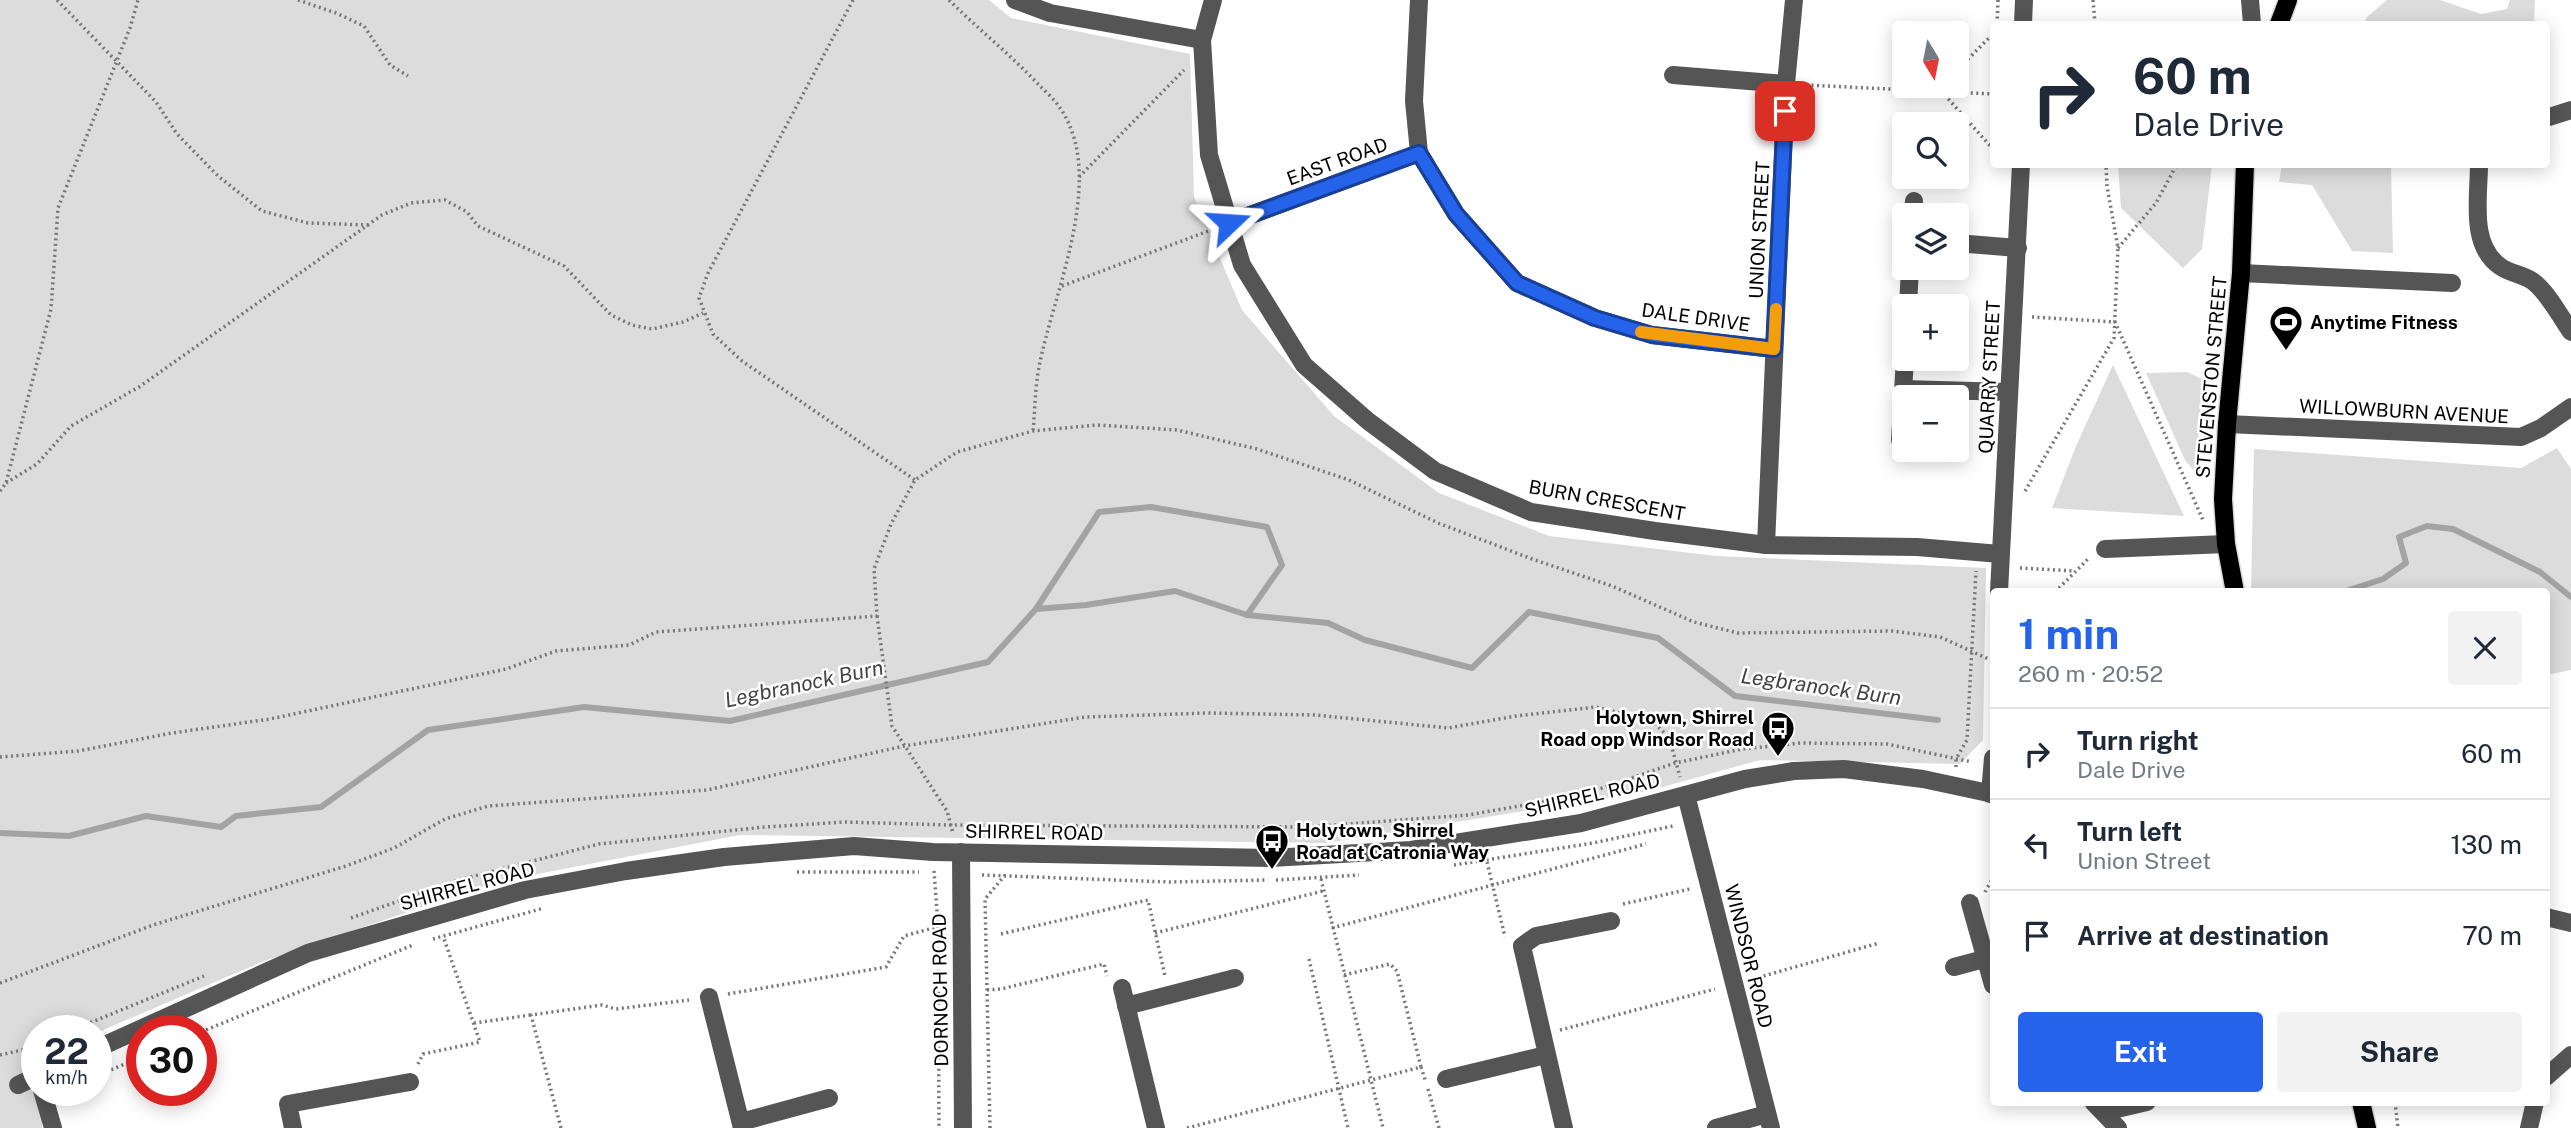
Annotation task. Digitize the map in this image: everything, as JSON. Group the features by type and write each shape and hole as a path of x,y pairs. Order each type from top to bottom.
{"main road":[{"path":"2280,21 2288,0"},
{"name":"STEVENSTON STREET","path":"2234,588 2220,544 2227,424 2241,273 2245,168"},
{"path":"2362,1106 2367,1128"}],"street":[{"path":"1016,0 1050,13 1203,46"},
{"name":"BURN CRESCENT","path":"1213,0 1203,46 1209,155 1242,265 1304,365 1368,421 1435,471 1531,512 1766,545 1917,547 2000,554"},
{"name":"DALE DRIVE","path":"1419,0 1414,101 1419,153 1456,214 1517,283 1595,318 1652,335 1774,349"},
{"name":"UNION STREET","path":"1766,545 1786,84 1794,0"},
{"path":"2023,21 2024,0"},
{"path":"2250,0 2252,21"},
{"path":"1673,75 1786,84"},
{"path":"2550,117 2571,110"},
{"name":"EAST ROAD","path":"1229,223 1419,153"},
{"name":"QUARRY STREET","path":"1999,588 2021,168"},
{"path":"2479,168 2479,232 2484,246 2497,265 2533,281 2571,332"},
{"path":"1969,244 2018,248"},
{"path":"2241,273 2452,283"},
{"path":"1969,391 2009,392"},
{"name":"WILLOWBURN AVENUE","path":"2227,424 2521,437 2541,428 2571,407"},
{"path":"2105,550 2220,544"},
{"name":"SHIRREL ROAD","path":"112,1042 308,953 525,890 626,871 724,857 854,846 933,852 1271,858 1411,850 1581,823 1745,779 1794,771 1844,769 1923,779 1990,794"},
{"name":"WINDSOR ROAD","path":"1686,794 1768,1121"},
{"name":"DORNOCH ROAD","path":"961,852 963,1128"},
{"path":"1970,903 1990,977"},
{"path":"2550,918 2571,923"},
{"path":"1564,1128 1522,946 1536,936 1611,920"},
{"path":"1954,967 1984,960"},
{"path":"1126,1006 1235,978"},
{"path":"1122,988 1156,1128"},
{"path":"709,997 741,1125 829,1098"},
{"path":"1446,1079 1546,1055"},
{"path":"2550,1073 2571,1055"},
{"path":"293,1128 288,1104 410,1082"},
{"path":"47,1106 52,1128"},
{"path":"2529,1128 2534,1106"},
{"path":"2098,1107 2118,1128"},
{"path":"1716,1128 1768,1121"}],"path":[{"path":"57,0 156,102 177,135 218,176 262,211 308,223 369,225"},
{"path":"0,491 6,482 51,309 58,208 130,29 138,0"},
{"path":"298,0 364,26 390,65 408,76"},
{"path":"853,0 708,273 699,298 713,334 742,361 915,480"},
{"path":"949,0 1029,74 1060,107 1076,137 1079,177 1073,233 1062,286 1039,367 1034,431"},
{"path":"1997,21 1998,0"},
{"path":"2093,0 2095,21"},
{"path":"1969,58 1990,37"},
{"path":"1079,177 1203,46"},
{"path":"1786,84 1892,89"},
{"path":"1969,93 1990,94"},
{"path":"1947,98 1990,145"},
{"path":"2003,508 2023,493 2114,338 2118,248 2106,168"},
{"path":"2118,248 2156,203 2175,168"},
{"path":"6,482 37,464 71,426 139,387 382,215 411,203 445,200 467,212 478,226 564,266 611,314 632,325 652,329 683,322 703,313"},
{"path":"1062,286 1229,223"},
{"path":"2014,316 2115,322"},
{"path":"2115,322 2220,544"},
{"path":"961,852 947,811 892,726 877,615 874,569 891,524 915,480 957,452 1034,431 1097,425 1177,430 1257,450 1349,480 1438,523 1612,586 1694,622 1738,633 1892,631 1940,637 1990,660"},
{"path":"2059,588 2084,562 2105,550"},
{"path":"1956,759 1967,740 1976,552"},
{"path":"2020,568 2075,571"},
{"path":"0,757 78,751 172,733 270,719 506,669 556,651 629,645 656,632 877,615"},
{"path":"0,984 153,925 346,866 394,848 445,818 488,806 707,790 904,746 1085,717 1208,713 1315,715 1448,728 1516,716 1596,707 1652,721 1669,737 1686,794"},
{"path":"1332,928 1646,844"},
{"path":"933,852 938,925 939,1128"},
{"path":"990,1128 985,900 1005,876 1005,852"},
{"path":"796,872 920,872"},
{"path":"961,873 1005,876"},
{"path":"1321,879 1383,1128"},
{"path":"1611,920 1623,904 1687,889"},
{"path":"1155,933 1323,891"},
{"path":"1001,934 1148,901 1169,995"},
{"path":"217,1025 422,941 544,908"},
{"path":"410,1082 423,1054 480,1042 436,916"},
{"path":"1541,1035 1879,943"},
{"path":"1309,960 1348,1128"},
{"path":"987,990 1104,964 1110,988 1122,988"},
{"path":"1344,975 1390,964 1397,971 1439,1128"},
{"path":"474,1023 531,1015"},
{"path":"0,1055 21,1050"},
{"path":"1187,1128 1422,1067"},
{"path":"2395,1106 2398,1128"}],"shaded area":[{"path":"0,0 989,0 1011,18 1190,54 1194,197 1242,310 1334,416 1439,493 1549,536 1716,556 1986,568 1983,740 1960,764 1760,760 1648,791 1326,843 740,835 496,882 264,961 138,1015 126,1015 126,1020 112,1026 112,1015 21,1015 21,1106 42,1106 42,1128 0,1128"},
{"path":"2387,0 2440,0 2481,14 2507,9 2510,0 2535,0 2534,21 2365,21"},
{"path":"2118,168 2212,168 2202,249 2183,268 2121,208"},
{"path":"2281,168 2391,168 2393,253 2352,251 2312,185 2279,182"},
{"path":"2113,365 2184,516 2052,508 2076,446"},
{"path":"2187,372 2202,379 2196,473 2185,460 2146,373"},
{"path":"2557,448 2571,469 2571,670 2550,674 2550,588 2251,588 2254,449 2521,468"}],"waterway":[{"name":"Legbranock Burn","path":"1036,609 1099,512 1151,507 1267,527 1282,565 1247,615 1328,623 1365,640 1472,668 1529,612 1658,638 1735,696 1938,720"},
{"path":"2355,588 2383,579 2406,563 2399,537 2427,526 2453,529 2540,572 2571,597"},
{"name":"Legbranock Burn","path":"0,833 69,836 146,816 221,827 236,816 321,807 428,730 584,707 730,721 988,662 1036,609 1086,605 1175,591 1247,615"}],"slow traffic":[{"path":"1641,332 1774,349 1776,309"}],"place":[{"name":"Anytime Fitness","path":"2286,352"},
{"name":"Holytown, Shirrel Road opp Windsor Road","path":"1778,758"},
{"name":"Holytown, Shirrel Road at Catronia Way","path":"1272,871"}],"route":[{"path":"1229,223 1419,153 1456,214 1517,283 1595,318 1652,335 1774,349 1785,111"}]}
